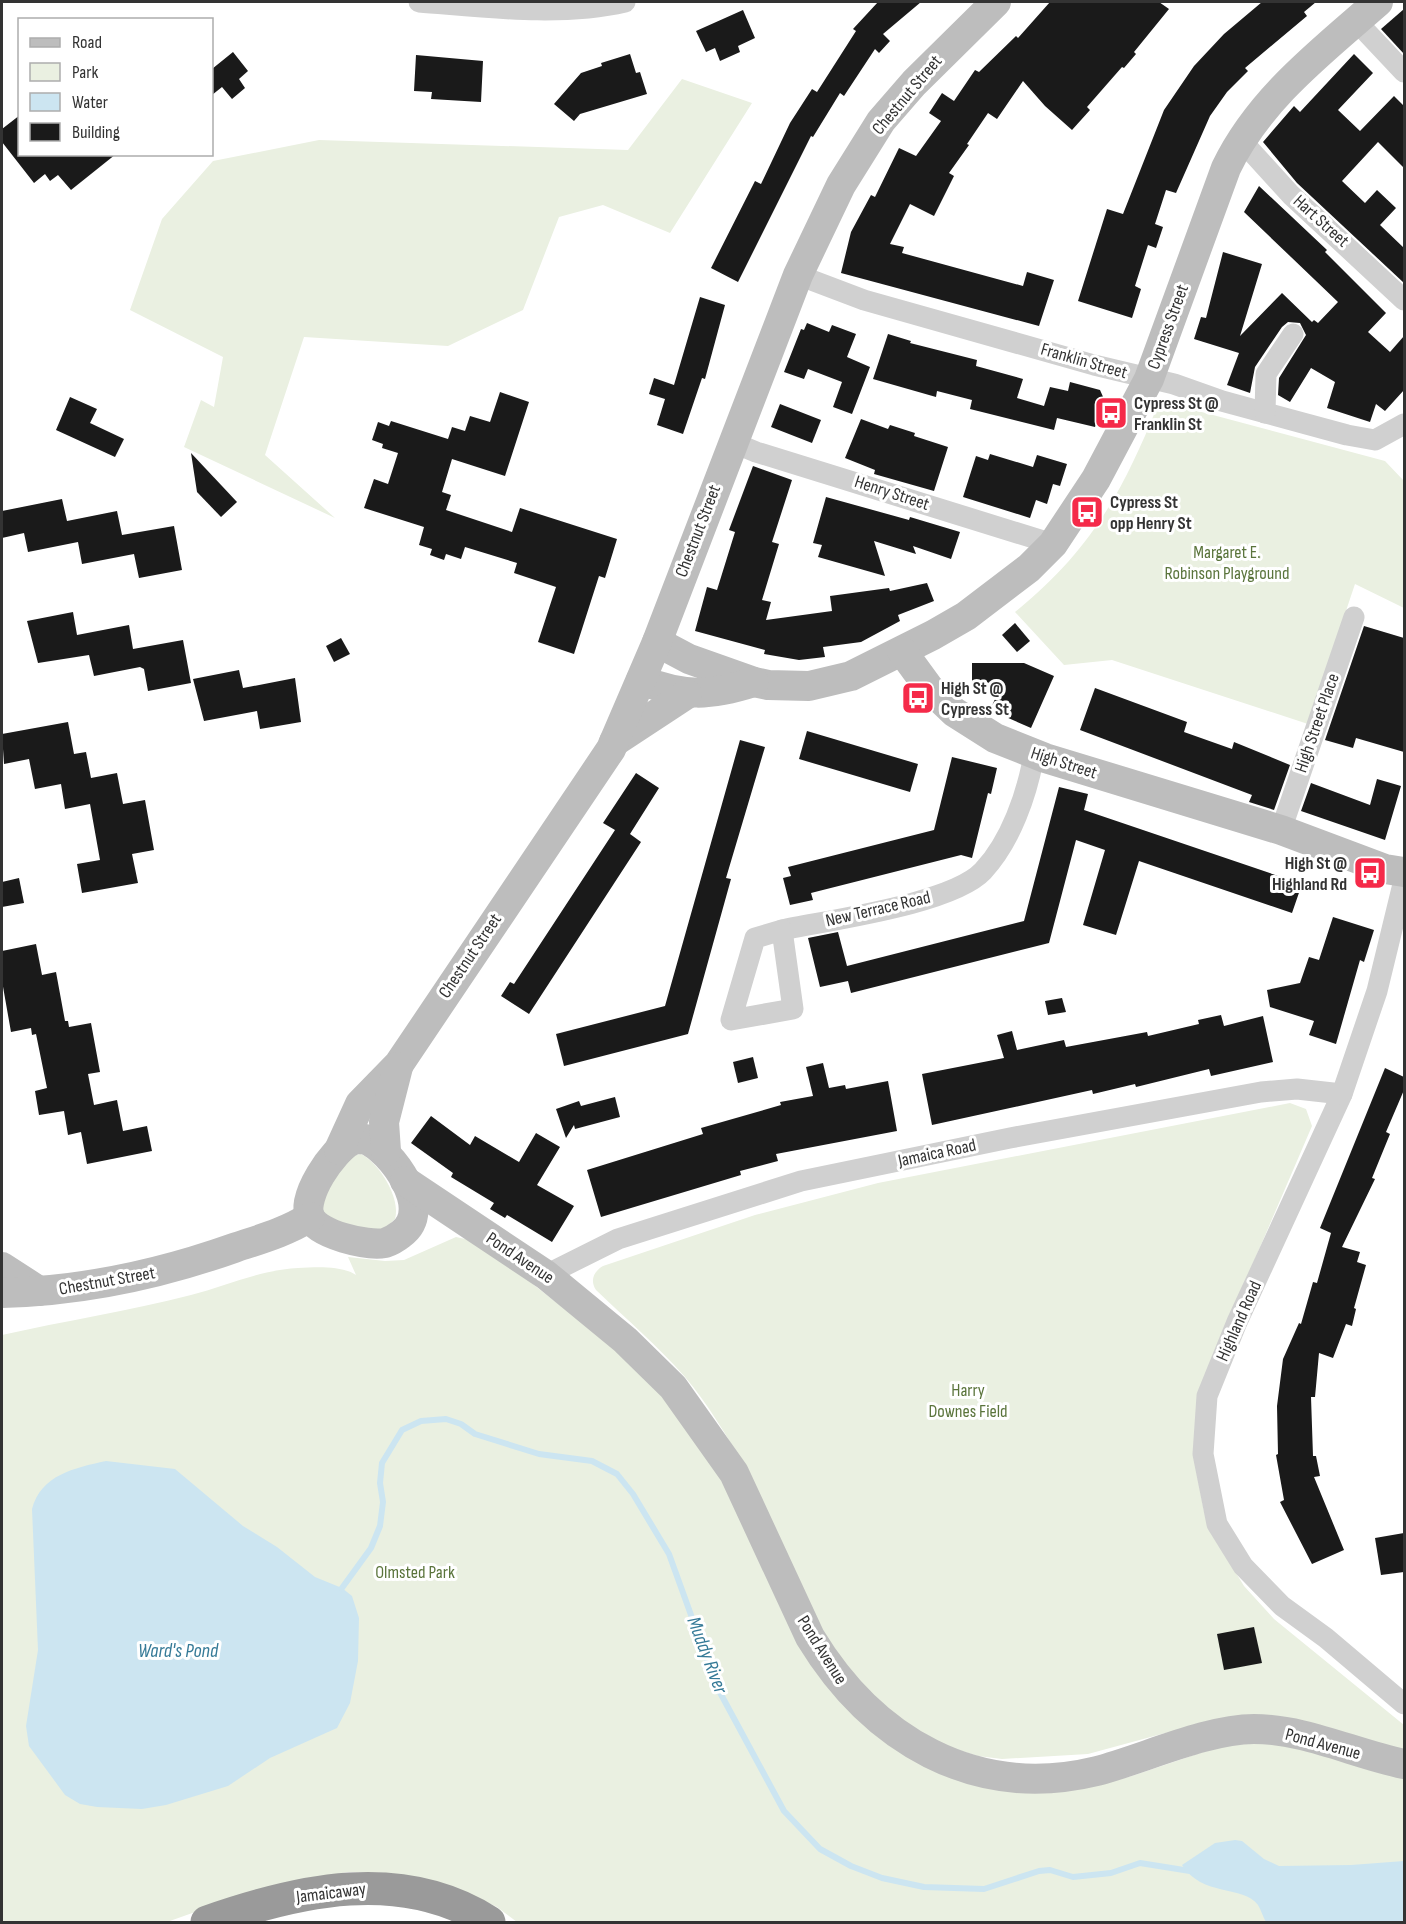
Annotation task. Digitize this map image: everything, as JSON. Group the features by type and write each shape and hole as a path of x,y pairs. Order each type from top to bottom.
{"highway":[{"name":"Jamaicaway","path":"207,1923 297,1896 356,1887 398,1890 428,1896 489,1923"}],"main road":[{"name":"Chestnut Street","path":"339,1150 360,1104 399,1064 615,742 657,642 798,275 841,184 881,121 914,82 996,2"},
{"name":"Cypress Street","path":"902,651 966,616 1029,568 1053,544 1096,479 1149,379 1226,168 1240,139 1272,98 1378,2"},
{"path":"657,642 688,659 768,685 809,686 851,676 902,651"},
{"name":"High Street","path":"902,651 929,688 954,712 995,738 1034,754 1281,830 1385,869 1404,872"},
{"path":"641,680 687,694 726,691 754,682"},
{"path":"615,742 687,694"},
{"name":"Chestnut Street","path":"386,1151 384,1122 399,1064"},
{"path":"405,1231 410,1224 414,1209 405,1181 386,1151 365,1139 352,1140 339,1150 311,1191 308,1202 310,1217 319,1229 344,1238 371,1243 385,1242 405,1231 426,1225 470,1224"},
{"name":"Pond Avenue","path":"405,1181 546,1275 625,1340 674,1387 734,1473 810,1637 821,1655 856,1701 902,1738 955,1764 997,1775 1020,1777 1073,1775 1096,1771 1189,1742 1253,1729 1294,1734 1404,1764"},
{"name":"Chestnut Street","path":"12,1290 105,1284 150,1276 286,1232 310,1217"}],"street":[{"path":"419,2 576,10 625,2"},
{"path":"1356,21 1404,72"},
{"name":"Hart Street","path":"1240,139 1291,195 1404,300"},
{"name":"Franklin Street","path":"798,275 864,300 1347,435 1375,440 1404,424"},
{"path":"1265,413 1266,375 1293,334"},
{"name":"Henry Street","path":"732,442 756,452 1053,544"},
{"name":"High Street Place","path":"1281,830 1354,616"},
{"name":"New Terrace Road","path":"782,930 907,905 965,884 982,872 1008,835 1031,771 1034,754"},
{"name":"Highland Road","path":"1404,880 1377,992 1342,1094 1221,1360 1207,1396 1203,1454 1218,1524 1243,1566 1282,1606 1326,1638 1404,1704"},
{"name":"Jamaica Road","path":"546,1275 618,1239 801,1181 1010,1138 1261,1092 1297,1089 1342,1094"}],"green space":[{"path":"682,79 752,103 670,233 603,205 559,217 523,310 448,346 304,337 265,455 335,518 184,447 201,400 214,407 223,357 130,310 162,219 213,161 319,140 628,150"},
{"name":"Margaret E. Robinson Playground","path":"1162,403 1385,461 1404,481 1404,608 1355,584 1308,724 1112,660 1064,665 1015,612 1063,567 1101,520 1130,467 1157,407"},
{"name":"Harry Downes Field","path":"1290,1103 1306,1109 1312,1126 1227,1324 1196,1469 1204,1511 1214,1537 1244,1586 1274,1619 1404,1725 1404,1750 1169,1732 1088,1754 1002,1759 978,1756 920,1738 839,1665 744,1465 723,1431 685,1377 653,1343 596,1290 593,1283 595,1274 603,1266 755,1215 878,1183"},
{"path":"361,1154 381,1173 395,1201 395,1219 381,1232 331,1221 322,1210 329,1180 347,1156"},
{"name":"Olmsted Park","path":"456,1237 479,1242 667,1389 897,1746 1091,1784 1129,1777 1230,1743 1269,1742 1404,1774 1404,1922 517,1922 497,1907 461,1890 389,1873 348,1872 302,1880 229,1900 167,1922 2,1922 2,1335 168,1301 284,1269 328,1267 356,1275 348,1257 385,1261 404,1260"}],"water":[{"name":"Ward's Pond","path":"106,1461 175,1469 243,1526 277,1547 315,1577 342,1588 352,1596 359,1618 358,1661 350,1703 337,1728 270,1758 228,1786 166,1805 142,1809 97,1807 80,1804 65,1795 29,1746 26,1726 38,1650 32,1509 36,1497 43,1488 60,1475"},
{"path":"1242,1841 1264,1859 1279,1866 1351,1865 1404,1861 1404,1922 1266,1922 1258,1905 1251,1899 1200,1882 1182,1865 1215,1843"}],"building":[{"path":"878,2 921,2 883,34 890,41 879,53 875,49 844,96 840,93 813,137 811,136 738,282 711,268 755,181 761,184 790,123 812,89 817,92 856,31 853,29"},
{"path":"1050,2 1159,2 1169,9 1134,52 1136,54 1087,107 1090,110 1072,130 1045,106 1023,81 997,119 988,113 967,144 969,145 949,173 954,176 934,216 910,204 890,244 904,247 902,253 1023,286 1027,272 1054,280 1039,326 841,273 851,232 871,195 875,197 899,148 916,156 941,121 929,113 942,93 954,101 975,70 979,72 1016,36 1018,38"},
{"path":"1262,2 1316,2 1304,12 1307,16 1245,68 1248,71 1227,92 1210,116 1176,193 1166,190 1155,224 1163,227 1156,248 1148,245 1135,286 1141,289 1132,318 1078,301 1107,209 1123,214 1164,110 1194,66 1224,34"},
{"path":"1404,9 1404,54 1381,29"},
{"path":"743,10 755,38 738,46 740,52 720,61 715,48 706,52 696,31"},
{"path":"233,52 248,71 239,79 245,88 232,99 222,87 213,94 213,68"},
{"path":"630,54 636,73 640,72 647,94 580,114 574,121 554,104 581,73 602,66 601,63"},
{"path":"1354,54 1373,73 1338,110 1360,131 1394,96 1404,106 1404,168 1378,142 1342,181 1365,203 1377,190 1396,208 1380,225 1404,248 1404,283 1297,183 1263,142 1294,106 1300,112"},
{"path":"416,55 483,61 481,102 431,99 432,92 414,91"},
{"path":"18,117 18,156 114,156 71,190 58,175 50,181 45,174 34,183 2,142 2,129"},
{"path":"1259,186 1327,250 1325,252 1386,313 1368,332 1390,352 1404,336 1404,390 1385,411 1376,404 1370,422 1327,408 1335,382 1311,368 1290,402 1278,395 1279,378 1306,335 1300,323 1288,322 1282,327 1255,367 1250,393 1227,385 1239,353 1194,339 1201,317 1206,318 1223,252 1262,264 1240,336 1282,293 1312,322 1314,320 1318,323 1338,302 1244,212"},
{"path":"700,297 725,305 705,379 702,378 683,434 657,425 665,399 649,394 654,378 674,385"},
{"path":"807,323 829,332 832,325 856,334 847,357 870,367 852,414 833,407 842,382 808,369 804,379 784,372 801,329 804,330"},
{"path":"888,334 911,341 910,343 977,360 976,366 1023,379 1017,398 1044,406 1050,387 1068,391 1070,382 1100,390 1104,399 1095,427 1057,418 1054,430 970,409 972,400 937,391 936,397 873,379"},
{"path":"500,392 529,402 505,476 452,459 442,492 451,495 446,510 512,532 520,508 617,539 605,578 599,576 574,654 538,642 556,587 514,573 517,563 465,547 461,559 446,554 444,560 430,555 432,549 419,545 424,527 364,508 374,479 388,484 398,453 382,448 383,444 372,440 378,422 389,426 391,421 448,439 452,427 465,431 470,416 490,422"},
{"path":"70,397 97,409 90,423 124,439 115,457 56,430"},
{"path":"780,404 821,420 812,443 771,427"},
{"path":"861,419 888,429 890,425 915,433 914,436 948,447 934,491 874,474 875,470 845,458"},
{"path":"191,453 237,502 221,517 197,492"},
{"path":"990,454 1033,467 1037,455 1067,464 1060,486 1053,484 1047,504 1036,500 1030,518 963,497 976,456 988,460"},
{"path":"753,466 792,480 772,542 779,544 762,600 771,602 766,620 832,611 830,596 889,588 890,591 927,583 934,601 898,615 900,621 861,642 823,647 825,657 799,660 764,654 765,650 695,631 707,587 717,590 735,532 729,530"},
{"path":"826,497 909,520 910,517 960,532 951,559 913,546 916,554 874,541 885,576 818,557 822,545 813,543"},
{"path":"62,499 67,521 117,511 122,535 174,526 182,570 139,578 134,554 82,564 78,542 28,552 24,533 2,538 2,511"},
{"path":"73,612 77,635 129,625 133,649 183,640 191,683 148,691 144,669 140,667 94,676 89,655 38,663 27,621"},
{"path":"1015,623 1030,641 1017,652 1002,635"},
{"path":"1364,626 1404,638 1404,752 1356,738 1353,748 1325,740"},
{"path":"341,638 350,654 334,662 326,646"},
{"path":"972,663 1024,663 1054,676 1031,728 990,710 1000,688 972,688"},
{"path":"239,670 243,688 295,678 301,722 260,729 257,711 204,721 193,679"},
{"path":"1095,688 1187,722 1184,732 1232,749 1234,742 1290,765 1274,810 1249,802 1252,795 1080,730"},
{"path":"68,722 74,754 86,752 91,778 117,773 123,804 145,800 154,850 132,854 138,883 82,893 77,864 100,860 90,804 65,809 61,784 35,789 29,759 4,764 2,734"},
{"path":"807,731 918,764 910,792 799,759"},
{"path":"740,740 765,747 726,878 731,879 688,1034 564,1066 556,1034 665,1006"},
{"path":"952,757 997,768 991,794 988,793 972,858 961,855 811,893 813,900 790,905 783,878 791,876 788,867 934,830"},
{"path":"636,773 659,788 630,834 641,842 529,1014 501,996 510,982 514,984 615,830 603,823"},
{"path":"1377,779 1401,786 1385,840 1301,811 1311,783 1370,805"},
{"path":"1059,787 1088,794 1084,810 1302,884 1292,913 1139,861 1116,935 1083,925 1105,850 1076,840 1049,943 851,993 848,981 820,987 808,938 838,932 847,966 1024,921"},
{"path":"19,878 24,903 2,907 2,882"},
{"path":"1333,917 1374,930 1364,962 1360,960 1336,1044 1309,1035 1314,1021 1270,1007 1267,990 1300,983 1309,957 1319,960"},
{"path":"36,944 42,975 56,972 65,1021 68,1021 69,1027 91,1023 100,1072 88,1074 94,1105 117,1100 123,1131 147,1126 152,1151 87,1164 81,1132 68,1135 64,1111 39,1115 35,1091 47,1088 36,1034 32,1035 31,1028 11,1032 2,981 2,951"},
{"path":"1062,998 1066,1012 1048,1015 1045,1001"},
{"path":"1221,1015 1224,1026 1263,1016 1273,1062 1211,1076 1209,1069 1136,1087 1135,1084 1093,1094 1092,1090 932,1125 922,1074 1004,1058 997,1035 1012,1031 1017,1050 1064,1040 1066,1047 1147,1032 1148,1036 1199,1024 1198,1020"},
{"path":"753,1057 758,1078 738,1083 733,1062"},
{"path":"823,1063 829,1088 845,1085 846,1089 888,1081 897,1131 776,1154 778,1161 740,1171 741,1175 601,1217 587,1170 703,1134 701,1128 781,1105 780,1102 813,1096 806,1067"},
{"path":"1385,1068 1404,1077 1404,1090 1386,1132 1390,1134 1372,1178 1375,1179 1342,1247 1360,1252 1357,1262 1366,1265 1354,1308 1356,1309 1352,1326 1346,1324 1333,1358 1319,1353 1315,1397 1311,1397 1313,1456 1316,1456 1320,1476 1314,1477 1344,1550 1312,1564 1280,1502 1284,1500 1276,1455 1278,1454 1277,1406 1283,1359 1299,1323 1301,1324 1313,1282 1317,1283 1331,1233 1320,1228"},
{"path":"615,1097 620,1117 575,1129 574,1125 566,1138 556,1109 579,1101 581,1106"},
{"path":"431,1116 470,1145 475,1136 519,1162 536,1133 560,1147 537,1185 574,1206 552,1242 507,1215 505,1218 490,1209 494,1203 451,1177 453,1173 411,1143"},
{"path":"1404,1533 1404,1572 1381,1575 1375,1538"},
{"path":"1254,1627 1262,1663 1224,1670 1217,1634"}],"waterway":[{"name":"Muddy River","path":"342,1588 371,1548 380,1526 383,1502 380,1483 382,1463 402,1430 421,1421 446,1419 461,1424 475,1434 539,1454 592,1461 617,1474 633,1494 669,1554 717,1687 784,1811 820,1849 851,1866 882,1878 924,1887 984,1889 1039,1871 1050,1870 1073,1877 1111,1873 1140,1863 1190,1871"}],"place":[{"name":"Cypress St @ Franklin St","path":"1111,413"},
{"name":"Cypress St opp Henry St","path":"1087,512"},
{"name":"High St @ Cypress St","path":"918,698"},
{"name":"High St @ Highland Rd","path":"1370,873"}]}
